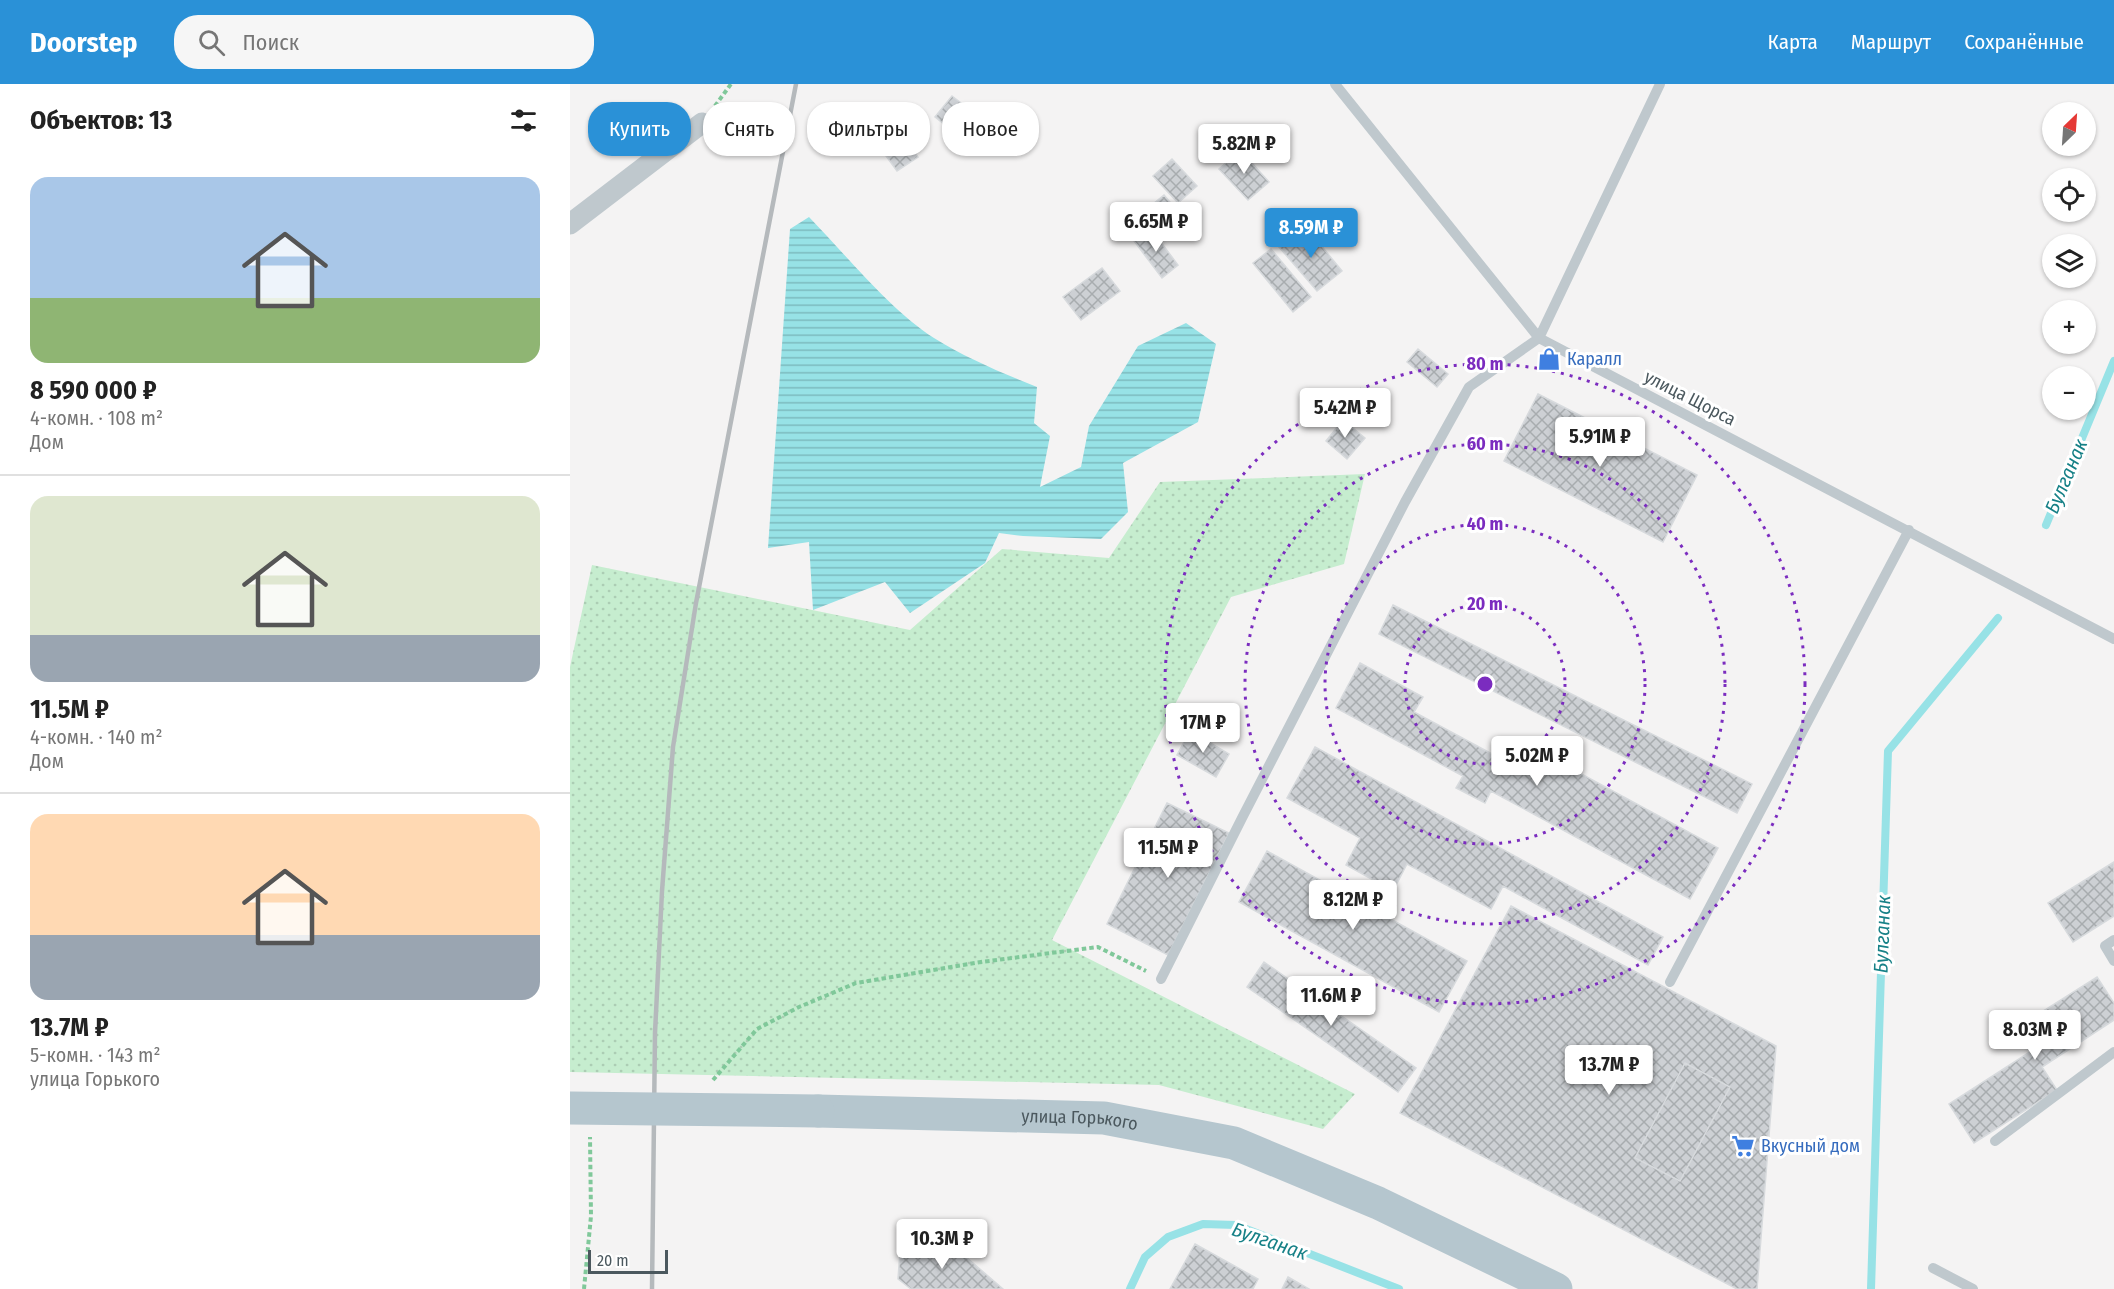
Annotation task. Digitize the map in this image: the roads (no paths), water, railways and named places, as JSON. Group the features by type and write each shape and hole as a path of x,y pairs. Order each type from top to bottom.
{"main road":[{"name":"улица Горького","path":"570,1108 1104,1118 1234,1143 1378,1203 1556,1289"}],"street":[{"path":"570,224 702,123"}],"lane":[{"name":"улица Щорса","path":"1335,84 1539,338 2114,639"},
{"path":"1161,979 1399,513 1469,387 1539,338 1660,84"},
{"path":"1670,982 1909,530"},
{"path":"2114,940 2104,946 2114,961"},
{"path":"1995,1141 2114,1052"},
{"path":"1933,1268 1973,1289"}],"water":[{"path":"809,217 901,313 934,338 971,359 1037,387 1034,423 1050,436 1040,487 1081,467 1089,426 1138,346 1186,323 1216,344 1198,422 1123,463 1128,512 1101,539 999,533 985,563 910,613 885,582 813,610 809,542 768,548 790,229"}],"waterway":[{"name":"Булганак","path":"2046,525 2114,361"},
{"name":"Булганак","path":"1871,1289 1888,751 1998,618"},
{"name":"Булганак","path":"1130,1289 1145,1257 1168,1237 1203,1224 1236,1225 1399,1289"}],"railway":[{"path":"652,1289 655,1033 662,891 673,747 696,603 796,84"}],"place":[{"name":"Каралл","path":"1549,359"},
{"name":"Вкусный дом","path":"1743,1146"}]}
